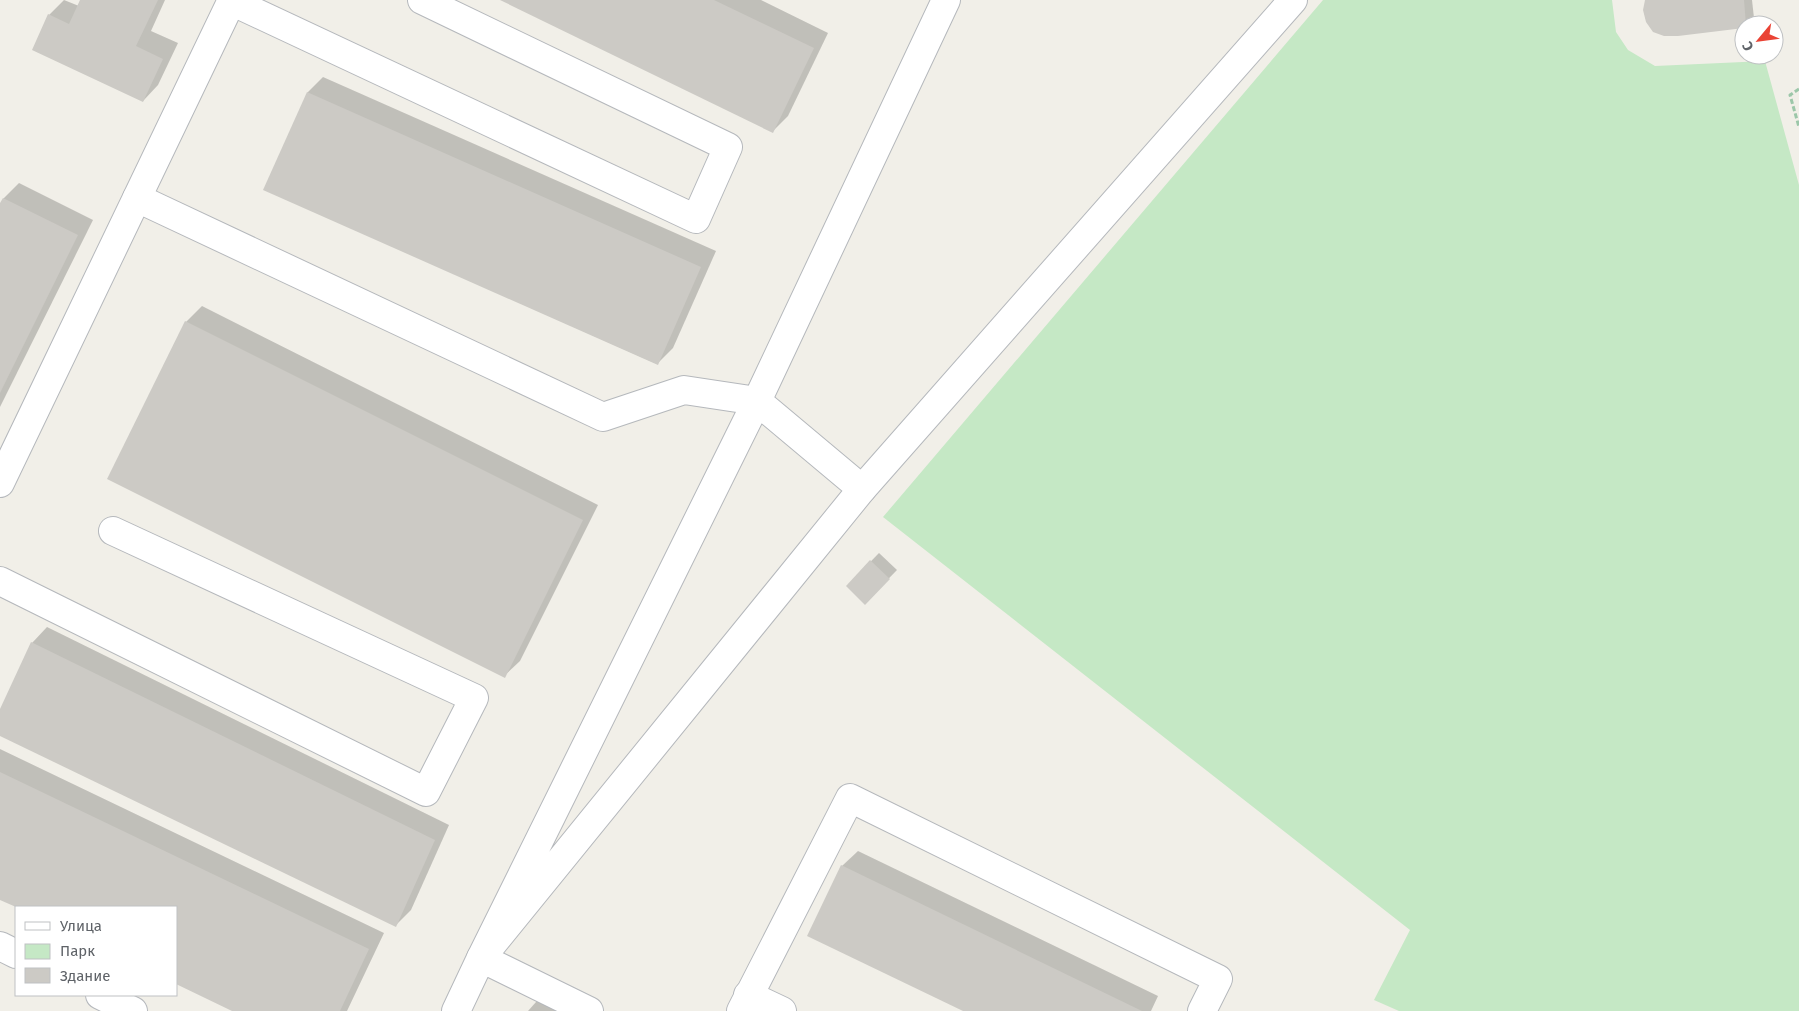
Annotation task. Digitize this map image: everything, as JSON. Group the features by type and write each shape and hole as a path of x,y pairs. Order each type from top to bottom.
{"lane":[{"path":"0,483 232,0 696,219 728,148 422,0"},
{"path":"456,1011 757,401 946,0"},
{"path":"481,958 862,489 1293,0"},
{"path":"137,198 603,417 684,390 757,401 862,489"},
{"path":"0,581 426,792 474,698 113,531"},
{"path":"782,1011 744,1003 850,798 1218,979 1202,1011"},
{"path":"0,946 15,954"},
{"path":"481,958 589,1011"},
{"path":"102,996 133,1011"}],"path":[{"path":"1799,89 1790,95 1799,127"}],"green space":[{"path":"1323,0 1612,0 1616,32 1628,50 1655,66 1734,62 1734,65 1766,65 1799,185 1799,1011 1399,1011 1374,1000 1410,930 883,517"}],"building":[{"path":"80,0 158,0 136,46 163,59 143,102 32,50 48,14 69,24"},
{"path":"500,0 714,0 814,48 773,133"},
{"path":"1645,0 1744,0 1745,15 1734,15 1734,29 1664,36 1653,32 1646,22 1643,10"},
{"path":"307,92 701,267 658,365 263,190"},
{"path":"3,198 78,235 0,393 0,203"},
{"path":"185,321 583,520 505,678 107,479"},
{"path":"870,560 890,579 865,605 846,586"},
{"path":"31,642 435,840 396,927 0,736 0,709"},
{"path":"0,772 369,949 340,1011 232,1011 178,985 178,906 15,907 0,900"},
{"path":"841,865 1142,1011 963,1011 807,936"}]}
